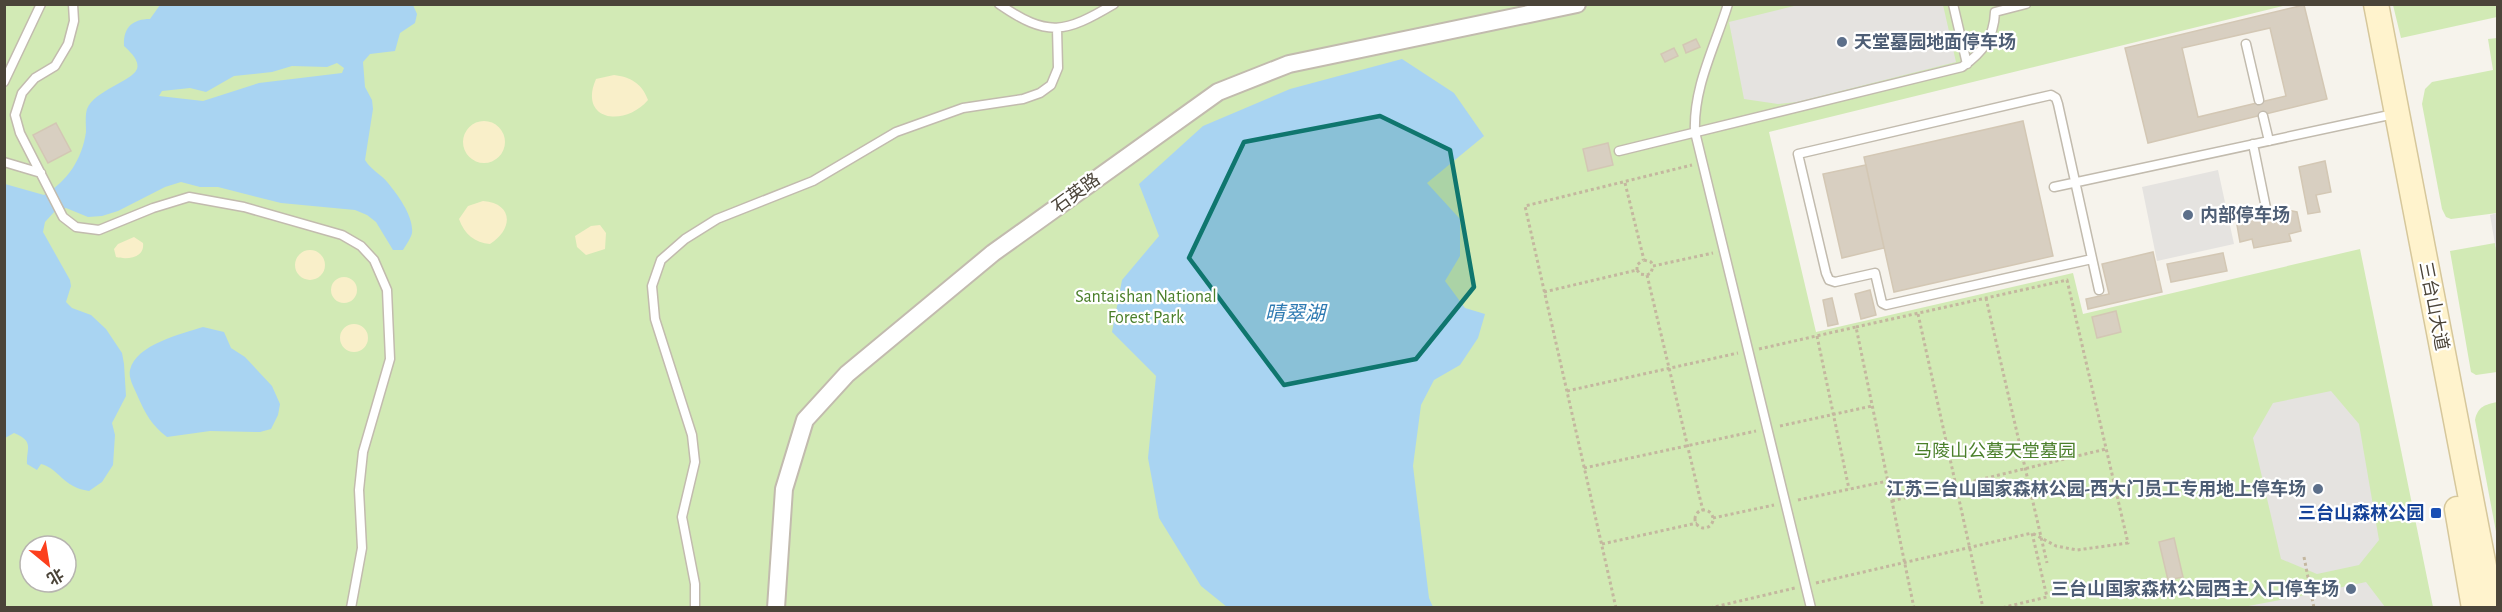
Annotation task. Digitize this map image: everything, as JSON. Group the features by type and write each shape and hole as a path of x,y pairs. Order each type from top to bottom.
{"main road":[{"name":"三台山大道","path":"2362,4 2390,115 2492,608"},
{"name":"三台山大道","path":"2376,4 2390,115 2474,608"}],"street":[{"name":"石英路","path":"776,608 784,489 805,420 847,374 993,253 1218,92 1289,64 1577,4"}],"lane":[{"path":"4,82 41,4"},
{"path":"73,4 74,21 68,44 55,66 35,78 22,93 15,115 20,133 63,217 76,227 99,230 153,208 189,197 244,207 342,235 361,246 374,260 387,290 390,359 363,452 359,490 362,548 351,608"},
{"path":"999,4 1018,17 1047,29 1095,16 1114,4"},
{"path":"1728,4 1700,88 1694,112 1695,132 1811,608"},
{"path":"1953,4 1967,64"},
{"path":"1619,151 1948,72 1967,64 1979,55 1989,41 1995,25 1992,8 2026,4"},
{"path":"695,608 696,584 682,517 694,462 692,435 655,319 652,286 661,260 684,239 717,219 813,181 897,132 963,108 1023,99 1040,93 1051,85 1058,68 1057,28"},
{"path":"2246,44 2259,100"},
{"path":"2092,259 1886,305 1882,303 1875,273 1835,282 1829,280 1798,154 2051,95 2058,104 2099,290"},
{"path":"2054,187 2390,115"},
{"path":"2263,116 2269,141"},
{"path":"2253,144 2266,208"},
{"path":"4,162 41,173"}],"path":[{"path":"1616,608 1525,206 1703,163"},
{"path":"1625,182 1644,260"},
{"path":"1653,266 1724,250"},
{"path":"1637,270 1639,262 1644,260 1651,262 1653,266"},
{"path":"1637,270 1640,274 1647,275 1651,273 1653,266"},
{"path":"1544,292 1637,270"},
{"path":"1647,275 1703,511"},
{"path":"1567,391 2067,280 2128,543 2078,550 2056,546 2032,533 1710,608"},
{"path":"1986,298 2047,563"},
{"path":"1918,314 1983,608"},
{"path":"1856,327 1914,608"},
{"path":"1817,336 1849,489"},
{"path":"1584,468 1872,406"},
{"path":"1892,501 2106,449"},
{"path":"1713,518 1888,481"},
{"path":"1602,544 1697,523 1706,528 1712,523 1713,518 1710,513 1703,511 1697,515 1697,523"},
{"path":"2001,608 2047,597 2032,533"},
{"path":"2304,557 2314,608"}],"highlighted area":[{"path":"1380,116 1450,150 1474,287 1416,359 1284,385 1189,258 1244,142"}],"green space":[{"name":"Santaishan National Forest Park","path":"4,5 2287,5 1769,132 1816,332 2073,273 2083,314 2360,249 2433,607 5,607"},
{"path":"2393,5 2497,5 2497,17 2401,38"},
{"path":"2497,38 2497,213 2451,219 2446,217 2442,209 2422,104 2425,89 2432,82 2493,70 2488,39"},
{"path":"2495,243 2498,256 2497,372 2476,375 2471,372 2450,251"},
{"path":"2498,402 2497,537 2475,420 2483,407"}],"sand":[{"path":"614,75 635,82 648,100 638,109 627,114 606,115 598,111 593,104 592,93 596,79"},
{"path":"484,121 492,122 499,127 504,134 504,150 499,157 492,162 484,163 476,162 469,157 464,150 463,142 464,134 469,127 476,122"},
{"path":"483,201 500,206 507,218 503,231 490,244 471,237 459,219 468,206"},
{"path":"600,225 606,233 605,249 586,255 577,247 575,236 591,226"},
{"path":"134,237 143,243 141,252 130,258 116,257 114,249 118,244"},
{"path":"310,250 316,251 324,259 324,271 316,279 310,280 304,279 296,271 295,265 296,259 304,251"},
{"path":"344,277 354,280 357,290 354,300 344,303 334,300 331,290 334,280"},
{"path":"354,324 364,328 368,338 364,348 354,352 344,348 340,338 344,328"}],"shaded area":[{"name":"天堂墓园地面停车场","path":"1802,4 1943,5 1956,62 1797,102 1778,104 1744,99 1729,22"},
{"name":"内部停车场","path":"2218,170 2234,244 2157,261 2142,187"},
{"path":"2498,213 2497,256 2490,215"},
{"name":"江苏三台山国家森林公园-西大门员工专用地上停车场","path":"2331,391 2359,424 2379,540 2359,565 2317,574 2281,559 2253,438 2273,403"},
{"name":"三台山国家森林公园西主入口停车场","path":"2366,582 2385,607 2243,607 2296,597"}],"water":[{"path":"160,5 413,5 417,14 415,23 400,33 395,51 370,54 363,62 365,87 372,100 373,109 365,160 401,200 408,213 412,233 403,250 393,250 376,222 355,210 281,203 218,187 200,187 181,182 102,216 88,217 66,208 55,211 45,222 43,232 70,280 71,286 66,302 72,308 91,315 106,329 122,353 124,364 126,396 112,423 115,435 113,465 102,482 89,491 73,486 47,466 41,464 37,470 27,464 28,446 25,439 14,433 5,438 5,184 44,195 67,176 84,142 86,111 91,102 128,78 137,69 136,59 124,46 127,30 138,21 150,19","holes":["337,63 344,68 342,73 259,83 203,101 159,96 162,91 190,88 206,92 234,76 272,72 292,66 327,67"]},
{"name":"晴翠湖","path":"1402,59 1454,93 1484,136 1427,183 1460,219 1460,256 1445,281 1465,308 1485,314 1478,338 1460,365 1434,380 1421,405 1413,466 1429,598 1433,607 1227,607 1201,586 1159,518 1148,458 1156,376 1112,332 1122,280 1159,236 1139,184 1203,126 1290,89"},
{"path":"203,327 224,332 231,348 245,357 272,386 280,404 278,415 271,429 260,432 210,431 167,437 150,419 131,380 130,370 134,361 141,353 161,341"}],"building":[{"path":"2304,5 2327,99 2148,143 2125,48","holes":["2270,28 2286,96 2198,117 2182,48"]},
{"path":"1696,39 1700,47 1686,53 1683,45"},
{"path":"1674,48 1678,56 1665,62 1661,54"},
{"path":"2023,121 2053,256 1894,292 1864,157"},
{"path":"56,123 71,151 48,163 33,135"},
{"path":"1608,143 1613,165 1588,171 1583,149"},
{"path":"2325,161 2331,192 2316,195 2320,212 2308,214 2299,167"},
{"path":"1866,165 1884,248 1842,258 1823,174"},
{"path":"2282,209 2297,212 2301,231 2289,234 2291,241 2254,248 2252,239 2240,242 2237,225 2249,213 2262,216"},
{"path":"2153,252 2162,292 2088,309 2086,299 2109,294 2102,264"},
{"path":"2223,253 2227,271 2171,282 2167,264"},
{"path":"1870,290 1876,315 1861,319 1855,294"},
{"path":"1832,298 1838,324 1828,326 1823,300"},
{"path":"2116,311 2121,332 2097,338 2092,317"},
{"path":"2174,538 2183,577 2168,580 2159,542"}],"place":[{"name":"天堂墓园地面停车场","path":"1842,42"},
{"name":"内部停车场","path":"2188,215"},
{"name":"江苏三台山国家森林公园-西大门员工专用地上停车场","path":"2318,489"},
{"name":"三台山森林公园","path":"2436,513"},
{"name":"三台山国家森林公园西主入口停车场","path":"2351,589"}],"park label":[{"name":"马陵山公墓天堂墓园","path":"1995,451"}]}
